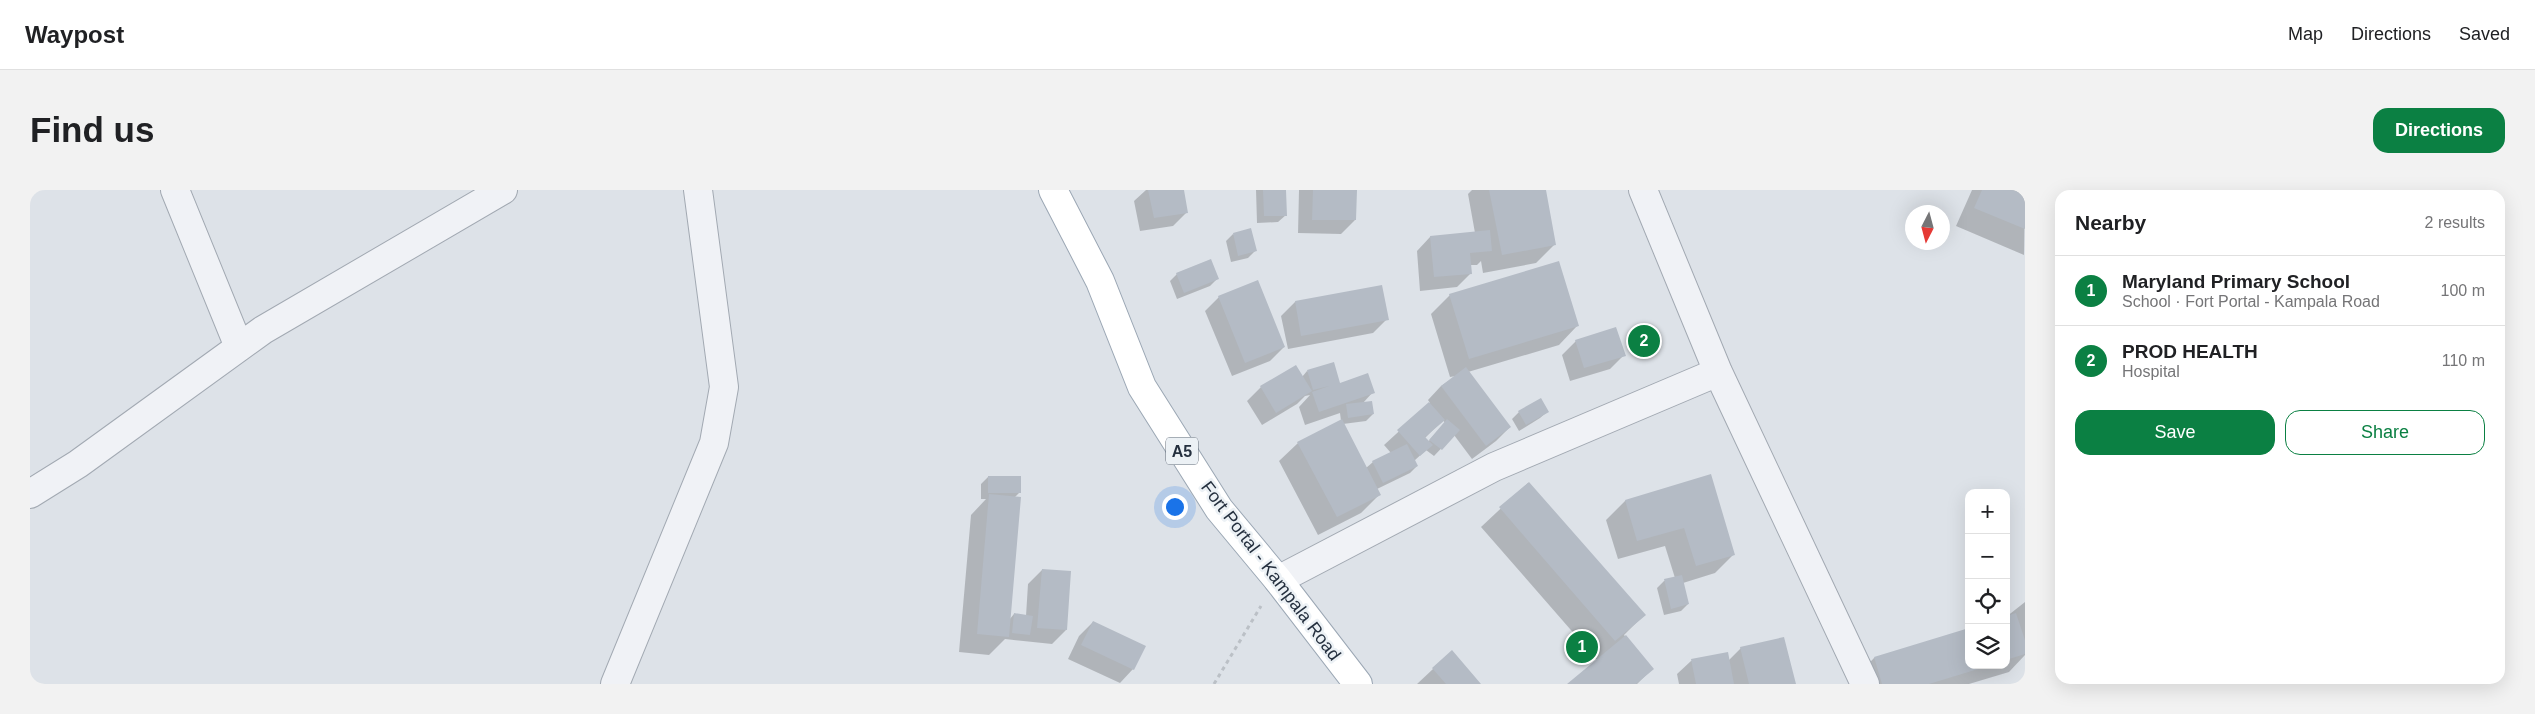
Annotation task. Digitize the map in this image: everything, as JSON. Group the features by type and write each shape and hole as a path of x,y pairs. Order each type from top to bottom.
{"main road":[{"name":"Fort Portal - Kampala Road","path":"1052,190 1100,281 1142,388 1219,508 1278,580 1340,672 1358,684"}],"street":[{"path":"175,190 238,348"},
{"path":"30,494 78,464 263,330 504,190"},
{"path":"615,684 714,443 724,387 698,190"},
{"path":"1643,190 1718,372 1865,684"},
{"path":"1278,580 1494,467 1718,372"}],"path":[{"path":"1214,684 1278,580"}],"building":[{"path":"1148,190 1184,190 1188,213 1154,218"},
{"path":"1263,190 1286,190 1287,216 1264,216"},
{"path":"1313,190 1357,190 1356,220 1312,220"},
{"path":"1489,190 1546,190 1556,245 1502,255"},
{"path":"1982,190 2025,190 2025,229 1974,208"},
{"path":"1251,228 1257,251 1238,256 1233,233"},
{"path":"1490,230 1492,251 1470,253 1472,274 1434,277 1430,236"},
{"path":"1211,259 1219,279 1184,293 1176,273"},
{"path":"1559,261 1579,326 1469,359 1449,294"},
{"path":"1258,280 1285,347 1245,363 1218,296"},
{"path":"1382,285 1389,320 1301,336 1295,301"},
{"path":"1616,327 1626,356 1584,368 1575,340"},
{"path":"1334,362 1340,383 1368,373 1375,393 1319,412 1312,392 1329,386 1313,390 1307,370"},
{"path":"1296,365 1312,391 1276,413 1260,386"},
{"path":"1466,367 1511,427 1486,446 1441,386"},
{"path":"1541,398 1549,412 1526,425 1518,411"},
{"path":"1372,401 1374,414 1348,418 1346,404"},
{"path":"1429,402 1445,420 1425,437 1433,445 1420,456 1397,430"},
{"path":"1342,419 1381,495 1337,517 1297,442"},
{"path":"1447,419 1460,430 1442,450 1429,440"},
{"path":"1407,444 1418,466 1383,483 1372,461"},
{"path":"1711,474 1735,555 1696,566 1684,528 1637,541 1625,500"},
{"path":"988,476 1021,476 1021,493 988,493"},
{"path":"1529,482 1646,615 1615,641 1499,507"},
{"path":"989,494 1021,497 1009,637 977,634"},
{"path":"1042,569 1071,571 1067,630 1037,628"},
{"path":"1682,575 1689,604 1671,609 1664,579"},
{"path":"1014,613 1033,616 1030,635 1012,633"},
{"path":"2016,613 2025,640 2025,654 2010,659 2010,624 2010,615"},
{"path":"1093,621 1146,646 1134,670 1081,645"},
{"path":"1965,629 1965,669 1978,669 1929,684 1882,684 1874,657"},
{"path":"1626,635 1654,669 1636,684 1567,684"},
{"path":"1784,637 1796,684 1749,684 1740,647"},
{"path":"1452,650 1481,684 1446,684 1432,668"},
{"path":"1728,652 1734,684 1696,684 1691,659"}],"place":[{"name":"PROD HEALTH","path":"1644,341"},
{"name":"Maryland Primary School","path":"1582,647"}]}
